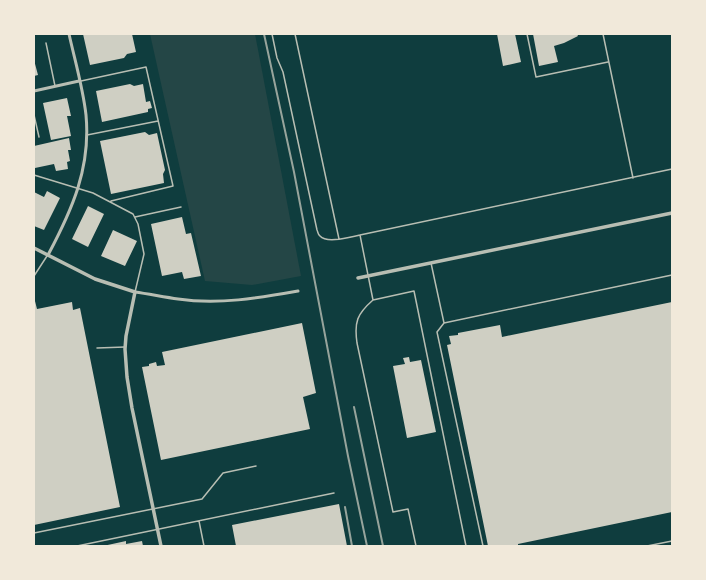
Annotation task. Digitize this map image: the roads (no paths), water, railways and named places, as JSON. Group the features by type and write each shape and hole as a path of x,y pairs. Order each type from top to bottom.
{"street":[{"path":"48,255 69,215 79,190 87,135 86,114 69,34"},
{"path":"34,91 79,81"},
{"path":"358,278 672,214"},
{"path":"34,248 95,279 135,292 179,300 217,301 251,299 298,291"},
{"path":"135,292 129,317 125,347 127,377 161,546"}],"lane":[{"path":"272,34 277,58 283,72 317,230 320,236 327,240 360,235 672,170"},
{"path":"296,34 339,239"},
{"path":"527,34 536,77 608,62"},
{"path":"603,34 633,178"},
{"path":"46,43 55,86"},
{"path":"79,81 146,67 173,186 111,201"},
{"path":"34,115 38,137"},
{"path":"87,135 158,121"},
{"path":"34,175 94,194 111,201 133,214 138,224 144,254 135,292"},
{"path":"135,217 181,207"},
{"path":"360,235 373,300"},
{"path":"34,276 48,255"},
{"path":"431,263 444,324"},
{"path":"483,546 437,332 444,324 672,275"},
{"path":"416,546 408,509 393,512 355,331 356,321 367,305 373,300 414,291 466,546"},
{"path":"97,348 125,347"},
{"path":"34,533 202,499 223,473 256,466"},
{"path":"77,546 334,493"},
{"path":"199,521 204,546"},
{"path":"647,546 672,541"}],"railway":[{"path":"264,34 294,172 348,456 367,546"},
{"path":"354,407 383,546"},
{"path":"345,507 352,546"}]}
